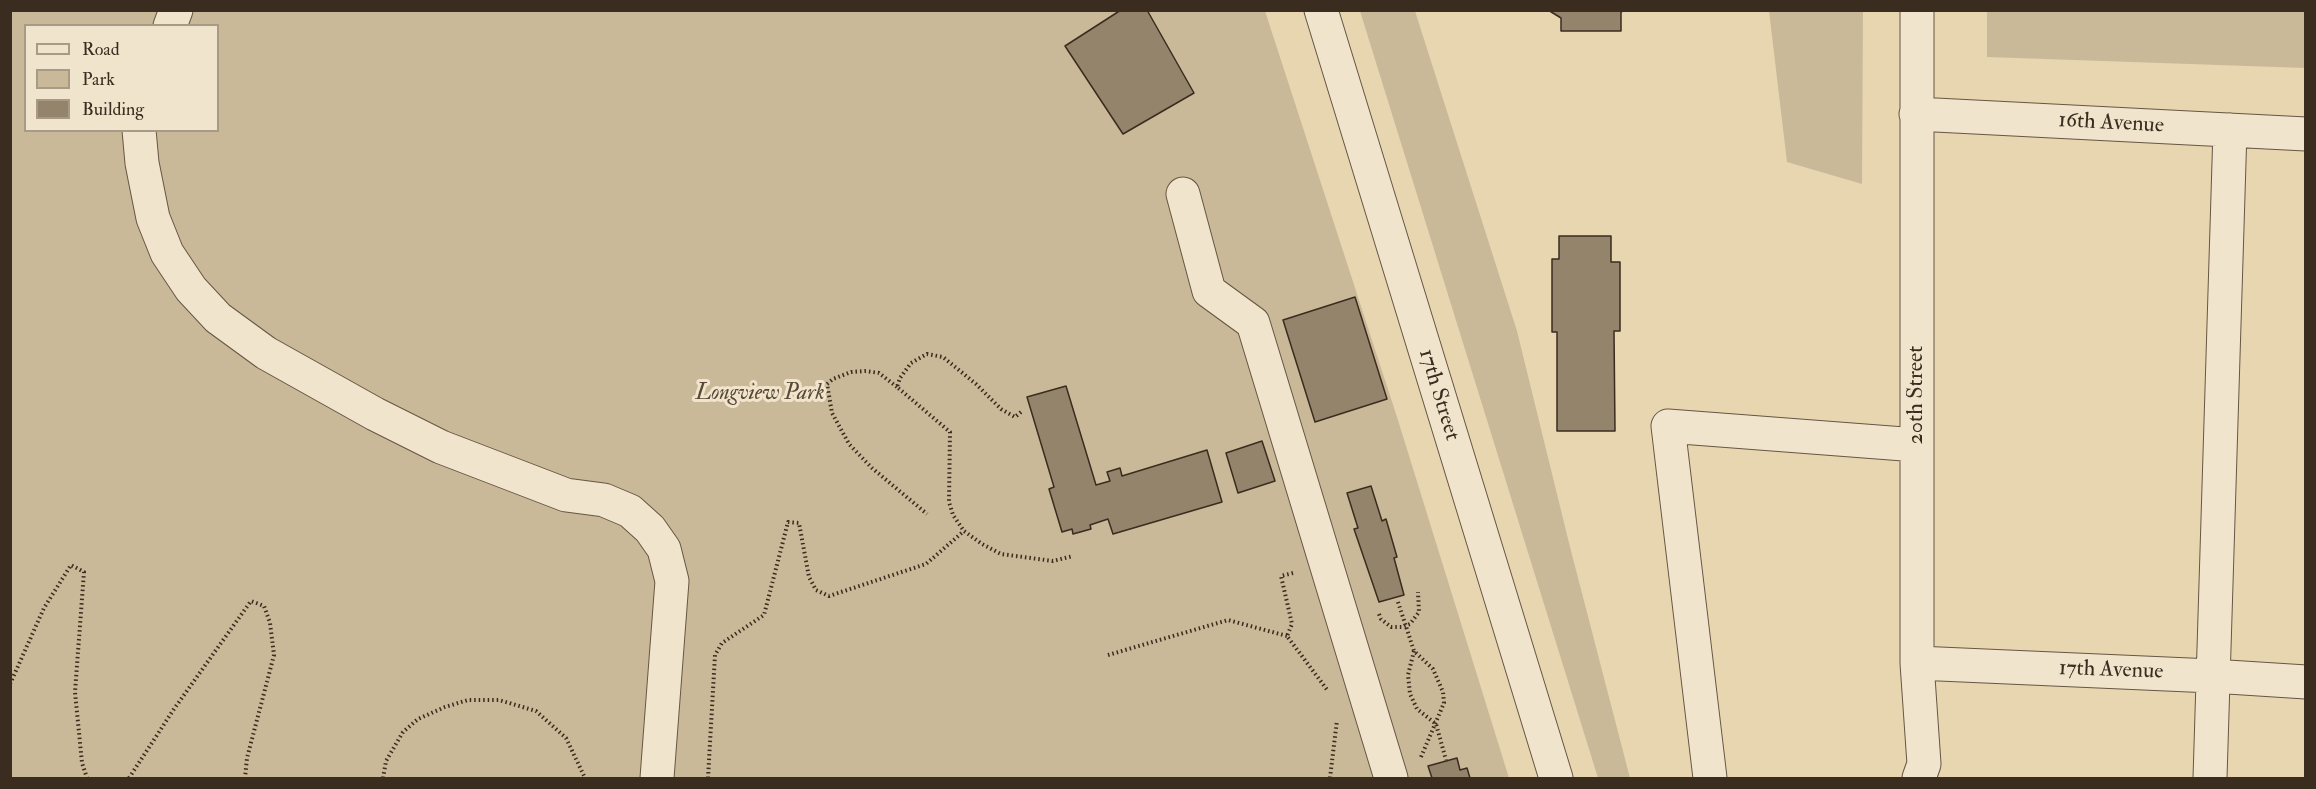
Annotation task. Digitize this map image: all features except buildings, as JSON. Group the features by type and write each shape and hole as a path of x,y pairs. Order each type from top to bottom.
{"street":[{"name":"17th Street","path":"1321,10 1556,778"},
{"name":"20th Street","path":"1917,10 1917,663 1923,774"},
{"name":"16th Avenue","path":"1916,114 2306,134"},
{"path":"2210,778 2230,130"},
{"path":"139,132 142,163 153,218 166,253 191,289 218,318 266,353 375,414 441,447 566,495 604,500 630,512 650,529 664,549 672,581 657,778"},
{"path":"1183,194 1209,291 1253,324 1326,564 1405,772"},
{"path":"1710,778 1668,426 1917,446"},
{"name":"17th Avenue","path":"1917,663 2306,682"}],"path":[{"path":"897,387 900,378 911,363 927,354 942,357 976,384 1001,409 1015,417 1021,412"},
{"path":"927,514 872,468 849,444 832,413 827,384 833,379 851,372 879,373 950,432 949,501 953,515 964,531 1001,554 1053,561 1073,556"},
{"path":"708,778 715,655 722,644 764,615 788,522 800,523 809,578 816,590 829,596 926,564 964,531"},
{"path":"1287,636 1292,624 1281,576 1326,564"},
{"path":"10,684 44,608 71,565 84,573 75,692 81,763 87,778"},
{"path":"1378,612 1381,619 1391,627 1414,621 1419,612 1418,592"},
{"path":"129,778 174,709 251,601 264,606 270,623 274,655 245,778"},
{"path":"1398,602 1414,651 1433,669 1443,692 1444,703 1436,724 1405,772"},
{"path":"1108,655 1228,620 1287,636 1329,692"},
{"path":"1414,651 1408,675 1410,694 1417,710 1436,724 1446,760"},
{"path":"383,778 386,761 403,732 418,719 468,700 499,700 536,711 566,738 585,778"},
{"path":"1330,778 1338,716"}],"green space":[{"name":"Longview Park","path":"10,11 1265,11 1397,417 1509,778 11,778"},
{"path":"1360,11 1415,11 1517,331 1630,778 1598,778"},
{"path":"1769,11 1863,11 1862,184 1787,162"},
{"path":"1987,11 2305,11 2305,68 1987,57"}]}
